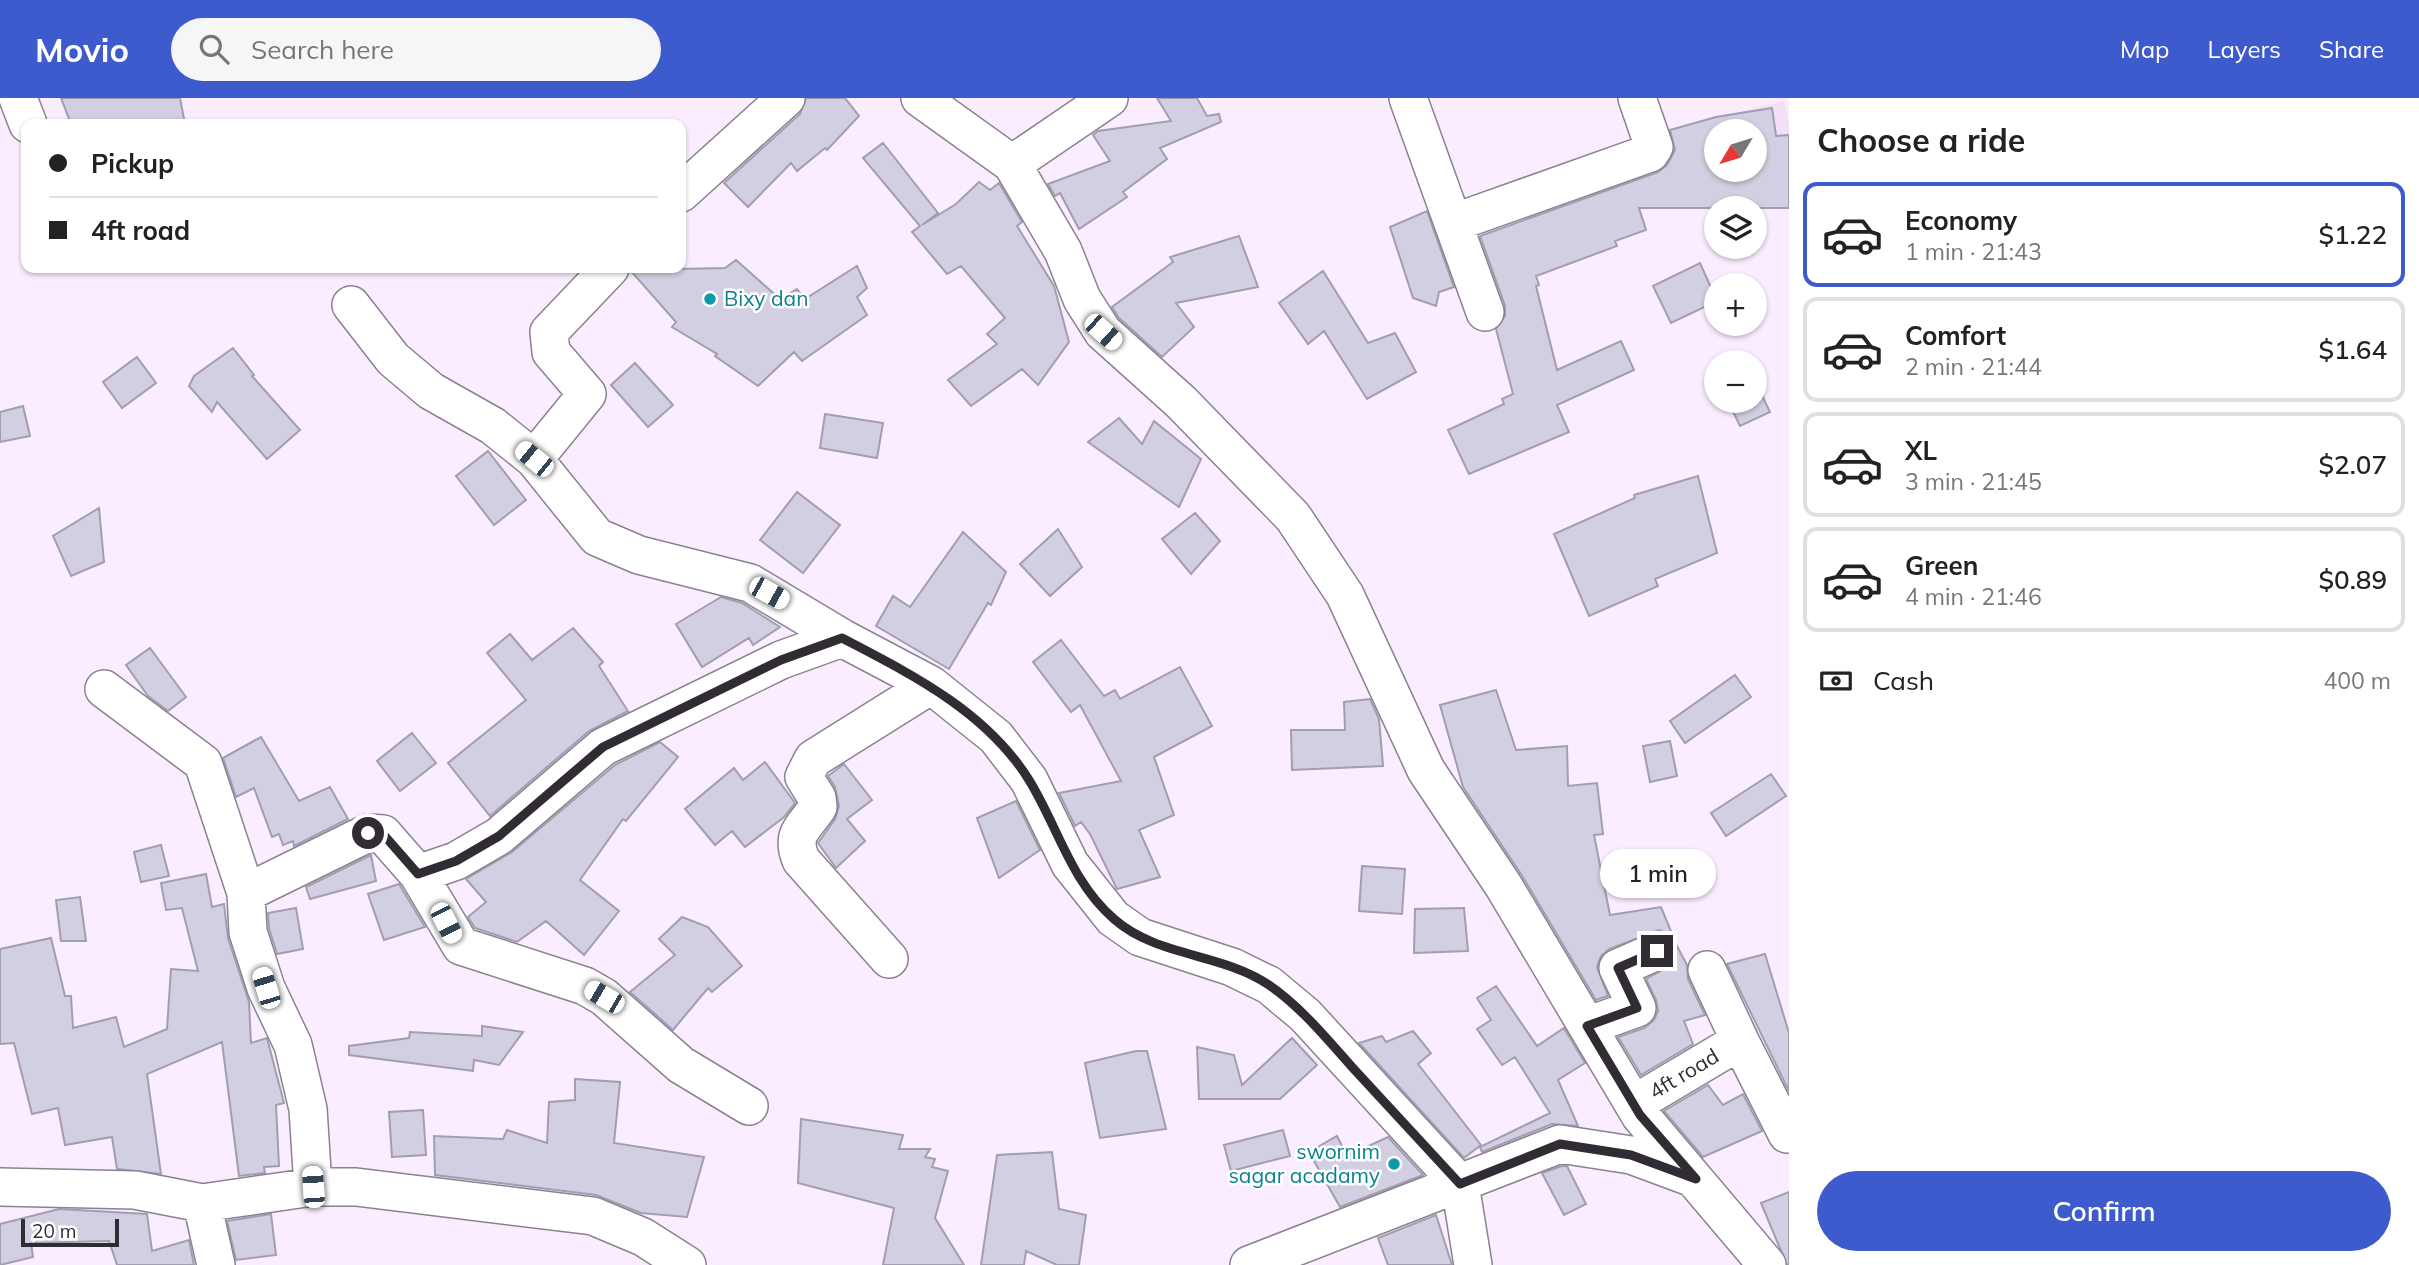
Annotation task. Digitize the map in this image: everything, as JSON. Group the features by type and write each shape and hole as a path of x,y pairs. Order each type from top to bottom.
{"street":[{"path":"18,98 26,119"},
{"path":"686,188 786,98"},
{"path":"920,98 1012,164 1063,251 1082,299 1103,332 1181,402 1293,517 1338,584 1426,770 1503,885 1634,1104 1767,1265"},
{"path":"1012,164 1110,98"},
{"path":"1408,98 1485,312"},
{"path":"1453,223 1645,157 1654,147 1637,98"},
{"path":"534,459 587,394 551,352 547,341 549,331 605,273"},
{"path":"351,305 393,359 431,391 493,426 534,459 597,537 639,555 750,583 842,638 931,685 996,737 1029,780 1070,864 1113,918 1140,937 1231,967 1269,985 1305,1015 1460,1184 1473,1265"},
{"path":"418,874 456,861 499,836 603,747 781,660 842,638"},
{"path":"889,959 801,860 794,845 797,834 818,807 817,798 804,777 813,759 931,685"},
{"path":"104,689 203,763 246,893 248,932 266,988 293,1045 308,1109 313,1187"},
{"path":"246,893 368,833 383,834 418,874 461,946 585,986 604,997 681,1065 749,1106"},
{"path":"1587,1026 1637,1008 1618,968 1648,954"},
{"name":"4ft road","path":"1634,1104 1740,1041 1707,970"},
{"path":"1740,1041 1787,1134"},
{"path":"1249,1265 1560,1144 1631,1155 1696,1179"},
{"path":"0,1187 124,1189 202,1203 313,1187 356,1187 593,1216 643,1237 687,1265"},
{"path":"202,1203 216,1265"}],"shaded area":[{"path":"1784,101 1789,123 1789,172 1768,177 1768,119 1728,119 1727,115"}],"building":[{"path":"61,98 180,98 184,119 69,119"},
{"path":"806,98 845,98 859,116 827,150 825,148 797,171 791,163 748,207 724,183 800,114"},
{"path":"1157,98 1197,98 1207,116 1219,114 1221,122 1160,148 1167,159 1123,192 1127,197 1079,229 1060,193 1055,196 1048,184 1110,161 1093,135 1098,131 1171,121"},
{"path":"1772,108 1776,136 1789,135 1789,208 1767,208 1767,196 1704,196 1704,208 1639,208 1646,230 1615,241 1617,246 1536,276 1539,285 1536,286 1557,370 1621,341 1634,370 1557,405 1569,432 1469,474 1448,430 1504,404 1502,399 1513,394 1496,329 1505,316 1505,306 1480,236 1658,172 1667,165 1675,150 1670,130 1704,120 1704,182 1768,182 1768,119 1709,119"},
{"path":"883,143 938,213 922,225 956,204 979,182 990,190 999,183 1022,222 1017,226 1054,286 1069,342 1038,385 1022,369 971,406 948,380 997,344 987,334 1005,318 961,266 947,274 912,232 920,226 863,158"},
{"path":"1427,211 1454,287 1439,292 1436,306 1413,298 1390,227"},
{"path":"1239,236 1258,287 1176,303 1194,327 1162,357 1119,318 1112,307 1173,262 1170,257"},
{"path":"736,260 780,299 797,289 805,299 857,266 867,288 857,297 867,315 802,361 794,352 758,386 715,356 717,354 672,327 676,322 633,273 686,273 686,269 725,268"},
{"path":"1700,263 1704,273 1704,307 1671,323 1653,286"},
{"path":"1323,271 1368,343 1395,333 1416,372 1367,399 1324,331 1308,344 1279,303"},
{"path":"233,348 254,375 252,376 300,430 267,459 217,402 212,412 189,386 194,376"},
{"path":"137,357 156,383 122,408 103,382"},
{"path":"635,363 673,405 648,427 611,385"},
{"path":"23,406 30,436 0,442 0,412"},
{"path":"1767,406 1770,412 1740,426 1734,413 1767,413"},
{"path":"825,414 883,423 877,458 820,448"},
{"path":"1119,418 1142,444 1154,421 1201,459 1179,507 1088,442"},
{"path":"488,451 526,500 494,525 456,476"},
{"path":"1698,476 1717,553 1655,579 1658,586 1589,616 1554,534 1635,498 1634,495"},
{"path":"797,492 840,525 803,573 760,540"},
{"path":"99,508 104,562 71,576 53,536"},
{"path":"1195,513 1220,541 1191,574 1162,539"},
{"path":"1058,529 1082,567 1050,596 1020,564"},
{"path":"963,532 1006,572 991,605 988,603 949,669 876,626 893,596 910,607"},
{"path":"721,597 742,603 780,627 753,645 749,638 702,667 676,624"},
{"path":"573,628 603,662 599,666 628,711 589,731 490,816 448,763 526,700 487,653 510,634 532,660"},
{"path":"1061,640 1104,696 1115,690 1120,699 1180,667 1212,726 1154,757 1174,815 1139,830 1160,877 1117,889 1090,834 1081,822 1075,826 1059,793 1121,781 1080,705 1071,712 1033,662"},
{"path":"150,648 186,697 168,711 148,696 126,665"},
{"path":"1735,675 1751,697 1685,743 1670,721"},
{"path":"1496,690 1516,750 1567,746 1568,786 1597,783 1603,834 1594,835 1610,915 1661,907 1675,941 1669,934 1659,930 1609,949 1601,956 1597,967 1608,996 1596,1000 1521,874 1463,787 1440,705"},
{"path":"1370,699 1379,719 1383,766 1292,770 1291,730 1345,730 1344,702"},
{"path":"412,733 436,763 400,791 377,761"},
{"path":"261,737 299,801 330,787 348,819 294,846 293,841 283,845 279,834 272,837 254,788 236,797 223,758"},
{"path":"1670,741 1677,776 1650,782 1643,746"},
{"path":"660,742 678,757 626,821 623,819 580,880 619,911 584,955 546,921 517,942 475,928 468,917 486,902 466,879 512,852 615,765"},
{"path":"765,762 795,803 784,817 745,847 732,831 715,845 685,809 734,768 743,780"},
{"path":"844,764 872,800 847,819 865,841 836,868 818,843 835,819 839,806 835,787 828,776"},
{"path":"1771,774 1786,796 1726,836 1711,813"},
{"path":"1016,801 1040,850 999,878 977,818"},
{"path":"161,845 169,876 141,882 134,852"},
{"path":"371,855 376,881 310,899 306,887"},
{"path":"1362,866 1405,869 1402,914 1359,911"},
{"path":"206,874 212,907 224,904 228,938 249,1002 251,1043 267,1038 284,1103 276,1105 279,1166 264,1167 265,1173 239,1176 222,1042 147,1074 161,1174 117,1169 112,1137 65,1145 58,1108 32,1114 14,1043 0,1044 0,949 51,938 65,996 71,996 73,1028 116,1017 124,1047 167,1029 171,969 198,971 182,908 166,910 161,883"},
{"path":"399,884 425,927 384,940 368,894"},
{"path":"80,897 86,941 61,941 56,900"},
{"path":"296,908 303,949 277,954 269,928 268,913"},
{"path":"1464,908 1468,951 1414,953 1415,909"},
{"path":"682,917 708,927 742,966 712,992 708,988 673,1030 630,992 675,955 659,939"},
{"path":"1677,946 1687,965 1688,979 1705,1015 1684,1021 1693,1044 1641,1075 1618,1037 1644,1028 1654,1020 1658,1011 1656,1000 1646,979 1673,964"},
{"path":"1765,954 1789,1033 1789,1091 1727,964"},
{"path":"1496,986 1537,1046 1564,1028 1585,1063 1558,1080 1578,1126 1552,1124 1482,1152 1480,1147 1550,1113 1515,1057 1502,1065 1477,1029 1491,1020 1477,998"},
{"path":"482,1026 523,1032 499,1065 474,1060 473,1071 349,1055 349,1046 409,1038 410,1032 482,1036"},
{"path":"1413,1031 1431,1053 1418,1064 1481,1145 1464,1158 1359,1043 1382,1036 1386,1042"},
{"path":"1292,1038 1317,1065 1280,1099 1199,1099 1197,1047 1234,1055 1242,1085"},
{"path":"1147,1051 1166,1129 1100,1138 1085,1063"},
{"path":"575,1079 620,1082 614,1143 704,1157 687,1217 641,1213 596,1195 435,1175 434,1136 503,1139 507,1130 547,1143 549,1102 575,1100"},
{"path":"1708,1085 1723,1105 1743,1094 1762,1131 1703,1157 1664,1111"},
{"path":"423,1110 426,1155 392,1157 389,1112"},
{"path":"801,1119 903,1135 899,1149 930,1149 925,1157 935,1159 932,1167 948,1171 935,1218 964,1265 883,1265 894,1208 798,1183"},
{"path":"1283,1130 1290,1156 1231,1171 1224,1145"},
{"path":"1337,1136 1347,1156 1388,1137 1423,1175 1340,1207 1309,1152"},
{"path":"1052,1152 1059,1209 1086,1215 1079,1265 1057,1265 1026,1251 1024,1265 981,1265 997,1155"},
{"path":"1567,1166 1586,1204 1564,1215 1542,1173"},
{"path":"1789,1192 1789,1265 1787,1265 1761,1203"},
{"path":"59,1209 147,1214 152,1251 189,1240 194,1265 117,1265 109,1241 31,1243 33,1257 0,1265 0,1224"},
{"path":"271,1214 276,1255 236,1260 227,1221"},
{"path":"1436,1215 1452,1265 1388,1265 1378,1238"}],"place":[{"name":"Bixy dan","path":"710,299"},
{"name":"swornim sagar acadamy","path":"1394,1164"}],"route":[{"path":"368,833 383,834 418,874 456,861 499,836 603,747 648,726 659,717 781,660 842,638 931,685 996,737 1029,780 1070,864 1113,918 1140,937 1231,967 1269,985 1305,1015 1460,1184 1560,1144 1631,1155 1696,1179 1640,1115 1587,1026 1637,1008 1618,968 1657,951"}]}
